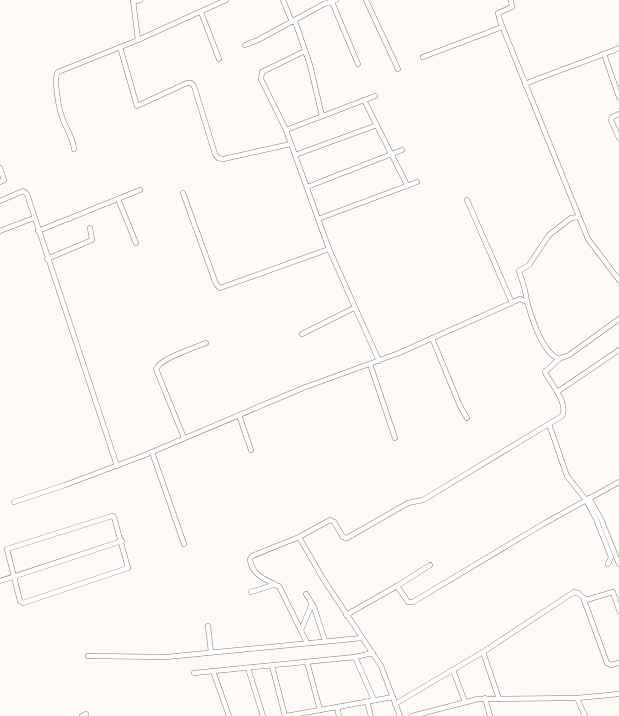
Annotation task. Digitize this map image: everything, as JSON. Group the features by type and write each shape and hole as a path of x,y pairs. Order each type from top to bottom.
{"street":[{"path":"138,40 133,1 140,0"},
{"path":"212,0 214,6"},
{"path":"74,149 73,142 62,116 56,74 61,70 138,40 226,0"},
{"path":"283,0 305,51 317,88 322,116"},
{"path":"366,0 398,69"},
{"path":"511,0 512,7 502,11 498,15 502,27 588,239 619,280"},
{"path":"245,45 254,42 293,21 323,2 334,1 358,64"},
{"path":"201,12 219,59"},
{"path":"423,57 502,27"},
{"path":"120,47 137,106 187,84 191,83 194,86 215,154 218,158 223,159 291,144"},
{"path":"525,84 619,48"},
{"path":"305,51 266,70 261,74 262,82 286,130 329,249 354,308 379,361"},
{"path":"604,54 619,97"},
{"path":"286,130 375,96"},
{"path":"364,100 393,154 407,185"},
{"path":"619,114 612,117 611,120 619,138"},
{"path":"295,155 377,125"},
{"path":"307,187 402,150"},
{"path":"0,168 4,177 4,180 0,182"},
{"path":"318,218 417,182"},
{"path":"38,231 140,190"},
{"path":"0,201 25,191 47,259 84,363 117,466"},
{"path":"183,193 216,284 220,288 329,249"},
{"path":"118,199 136,243"},
{"path":"467,200 512,303"},
{"path":"559,359 551,353 542,341 527,302 519,271 529,265 549,235 571,218 578,217"},
{"path":"0,231 34,218"},
{"path":"47,259 92,240 90,228"},
{"path":"14,502 117,466 303,388 379,361 520,299 527,302"},
{"path":"302,334 354,308"},
{"path":"307,644 280,588 256,574 251,566 250,559 255,555 299,537 332,520 344,537 347,538 408,503 422,500 549,424 563,413 563,405 545,372 559,359 569,355 619,319"},
{"path":"432,338 460,406 467,418"},
{"path":"184,438 156,369 169,358 206,343"},
{"path":"557,392 619,350"},
{"path":"370,364 395,438"},
{"path":"239,415 251,450"},
{"path":"549,424 567,476 587,499 601,519 619,564"},
{"path":"152,452 184,544"},
{"path":"397,586 408,602 414,602 587,499 619,482"},
{"path":"587,499 611,554 608,564"},
{"path":"112,516 122,541 128,568 23,603 20,601 14,577 7,550 112,516"},
{"path":"299,537 346,615 373,653 385,675 400,716"},
{"path":"0,581 122,541"},
{"path":"346,615 430,565"},
{"path":"251,592 275,584"},
{"path":"584,600 612,592 619,610"},
{"path":"395,704 483,652 572,593 578,593 584,600 607,663 611,666 619,663"},
{"path":"306,594 312,604 325,641"},
{"path":"301,630 312,604"},
{"path":"208,626 211,652"},
{"path":"88,656 166,657 362,638"},
{"path":"483,652 499,699"},
{"path":"194,672 272,666 355,657 373,653"},
{"path":"355,657 374,700"},
{"path":"307,662 320,710"},
{"path":"272,666 286,716 392,697"},
{"path":"248,668 263,716"},
{"path":"453,670 465,702"},
{"path":"213,671 229,716"},
{"path":"412,716 485,698 578,698 619,694"},
{"path":"485,698 490,716"},
{"path":"578,698 583,715"},
{"path":"367,702 371,716"},
{"path":"337,707 339,716"}]}
